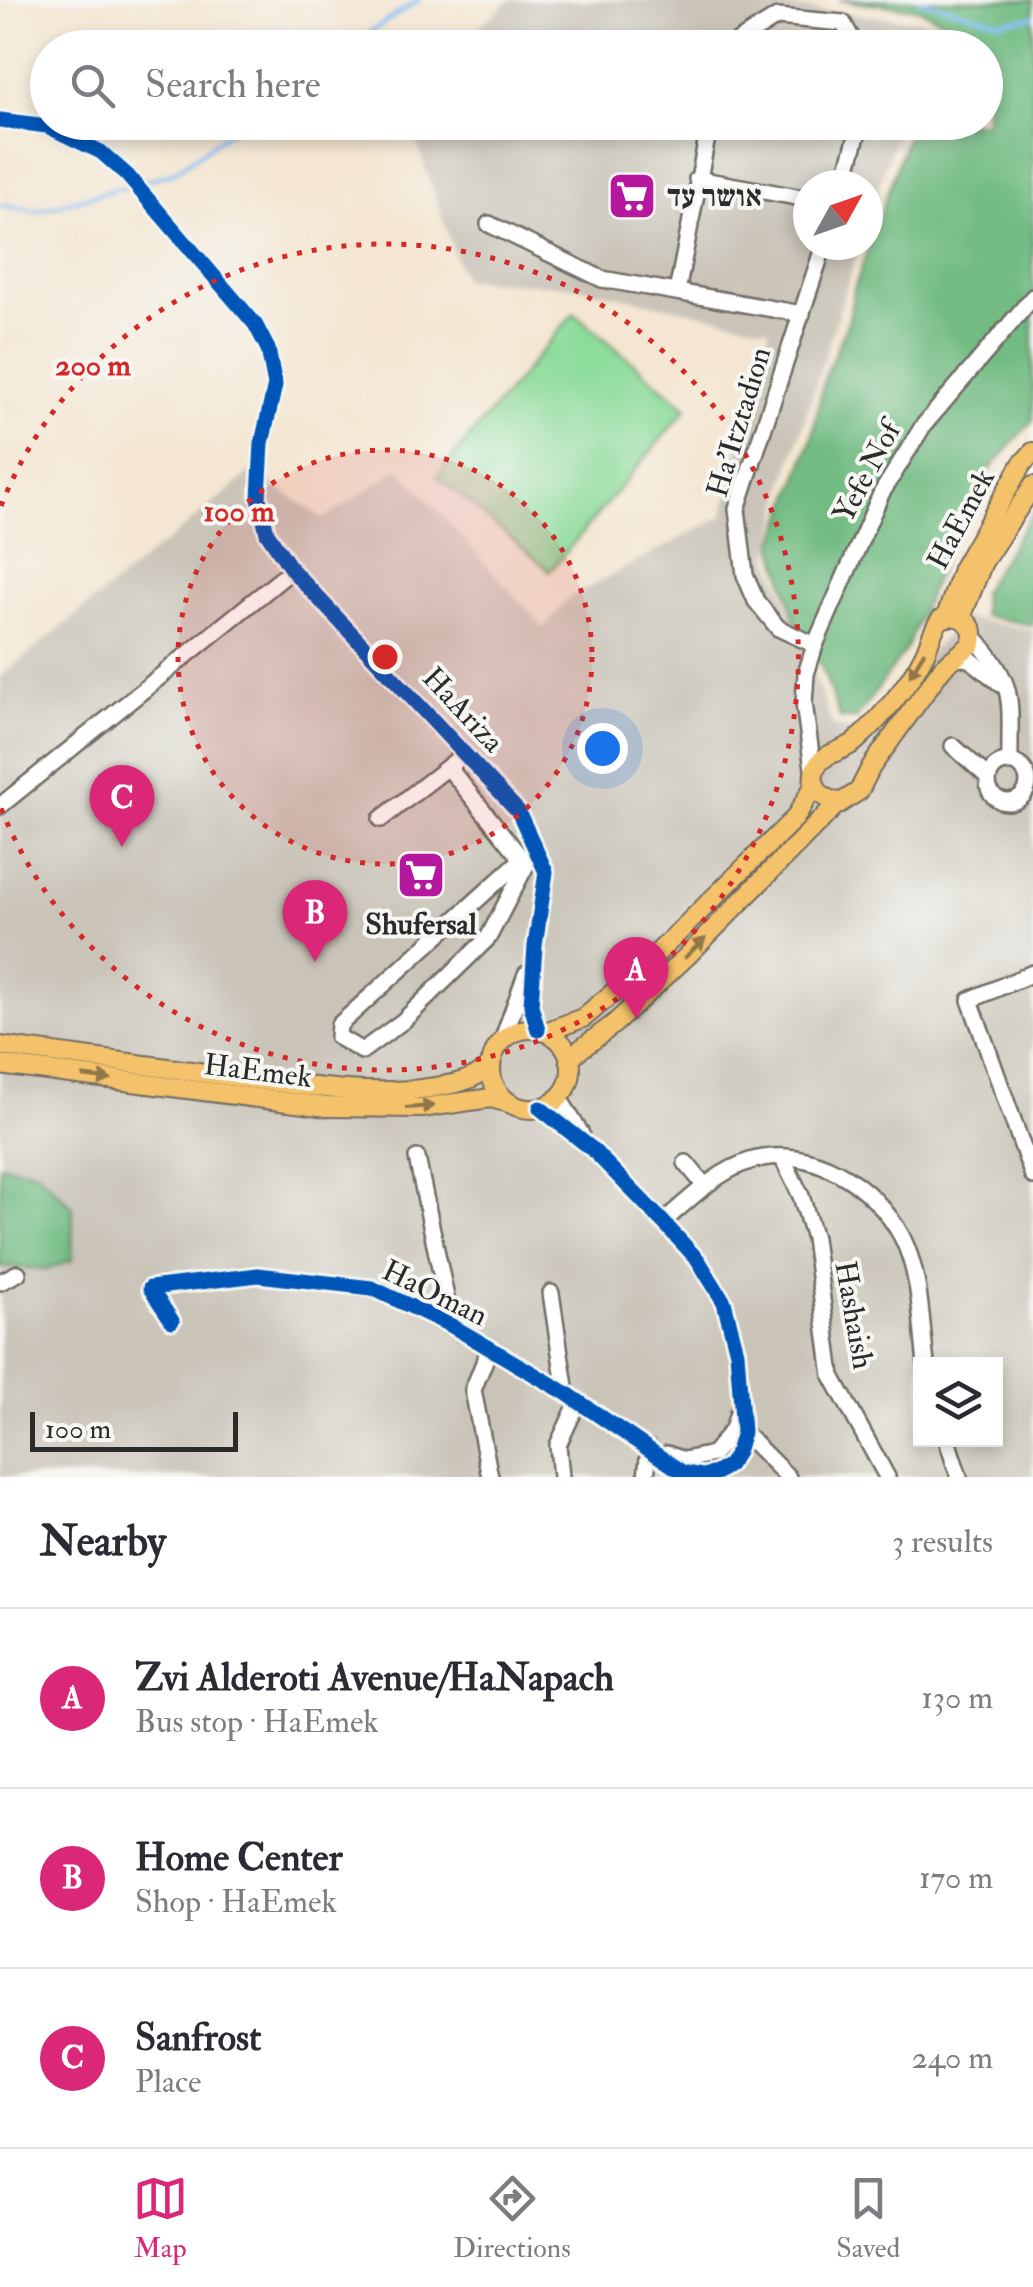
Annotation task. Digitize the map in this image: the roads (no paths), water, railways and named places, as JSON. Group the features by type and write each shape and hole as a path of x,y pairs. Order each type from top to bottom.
{"main road":[{"name":"HaEmek","path":"954,617 962,569 1022,464 1033,452"},
{"name":"HaEmek","path":"541,1031 583,1018 640,972 795,818 820,762 857,741 916,669 936,625 954,617 983,562 1033,486"},
{"name":"HaEmek","path":"954,617 970,624 974,637"},
{"path":"814,780 824,798 839,802 859,791 871,766 943,667 968,649 974,637"},
{"path":"569,1058 614,1024 686,957 839,802"},
{"path":"519,1031 541,1031 560,1042 569,1058 570,1080 559,1098 530,1110 509,1103 493,1083 491,1064 502,1041 519,1031"},
{"name":"HaEmek","path":"0,1046 280,1082 387,1090 419,1089 465,1080 484,1072 491,1064"},
{"name":"HaEmek","path":"0,1065 327,1107 421,1108 490,1098 509,1103"}],"street":[{"path":"756,30 777,17 843,22 847,30"},
{"name":"HaAriza","path":"0,120 30,124"},
{"name":"HaAriza","path":"76,140 101,152 127,175 255,324 268,349 276,385 262,443 259,498 267,533 292,570 518,810 529,854 546,872 534,946 531,1004 541,1031"},
{"path":"678,292 706,140"},
{"path":"847,170 856,140"},
{"path":"696,179 793,196"},
{"path":"489,224 602,278 802,314"},
{"name":"Ha'Itztadion","path":"815,646 778,628 756,602 745,575 737,509 819,260"},
{"name":"Yefe Nof","path":"814,780 804,704 806,674 881,494 901,458 939,406 1033,297"},
{"path":"0,806 292,570"},
{"path":"974,637 1003,674 1009,691 1010,763"},
{"path":"957,656 971,660 1009,691"},
{"path":"804,704 816,734 837,752"},
{"path":"953,746 988,777 989,790 998,800 1028,800 1027,778 1021,768 999,764 988,777"},
{"path":"380,819 467,752"},
{"path":"448,767 529,854"},
{"path":"529,854 488,938 403,1021 362,1050 338,1036 339,1025 529,854"},
{"name":"HaAriza","path":"502,1041 534,946"},
{"path":"1033,973 970,1000 1033,1176"},
{"path":"559,1098 592,1150"},
{"path":"540,1108 592,1150 698,1260 724,1302 737,1352 743,1432 788,1477"},
{"path":"663,1222 726,1172 752,1160 782,1157 849,1176 902,1237 914,1274 925,1357"},
{"name":"Hashaish","path":"782,1157 814,1238 832,1376 887,1477"},
{"path":"417,1158 452,1326"},
{"path":"686,1163 706,1186"},
{"path":"0,1282 18,1273"},
{"name":"HaOman","path":"172,1321 150,1288 258,1275 372,1288 452,1326 572,1398 682,1472 702,1476 729,1465 743,1432"},
{"path":"552,1293 572,1398 558,1445 560,1477"},
{"path":"488,1350 473,1390 490,1477"},
{"path":"646,1477 649,1448 684,1460 713,1454 733,1429 740,1408"},
{"path":"948,1447 959,1477"}],"waterway":[{"path":"373,30 419,0"},
{"path":"920,0 1001,22 1033,17"},
{"path":"140,182 173,173 218,140"},
{"path":"0,205 36,211 131,185"}],"place":[{"name":"אושר עד","path":"632,196"},
{"name":"Sanfrost","path":"122,847"},
{"name":"Shufersal","path":"421,875"},
{"name":"Home Center","path":"315,962"},
{"name":"Zvi Alderoti Avenue/HaNapach","path":"636,1019"}]}
